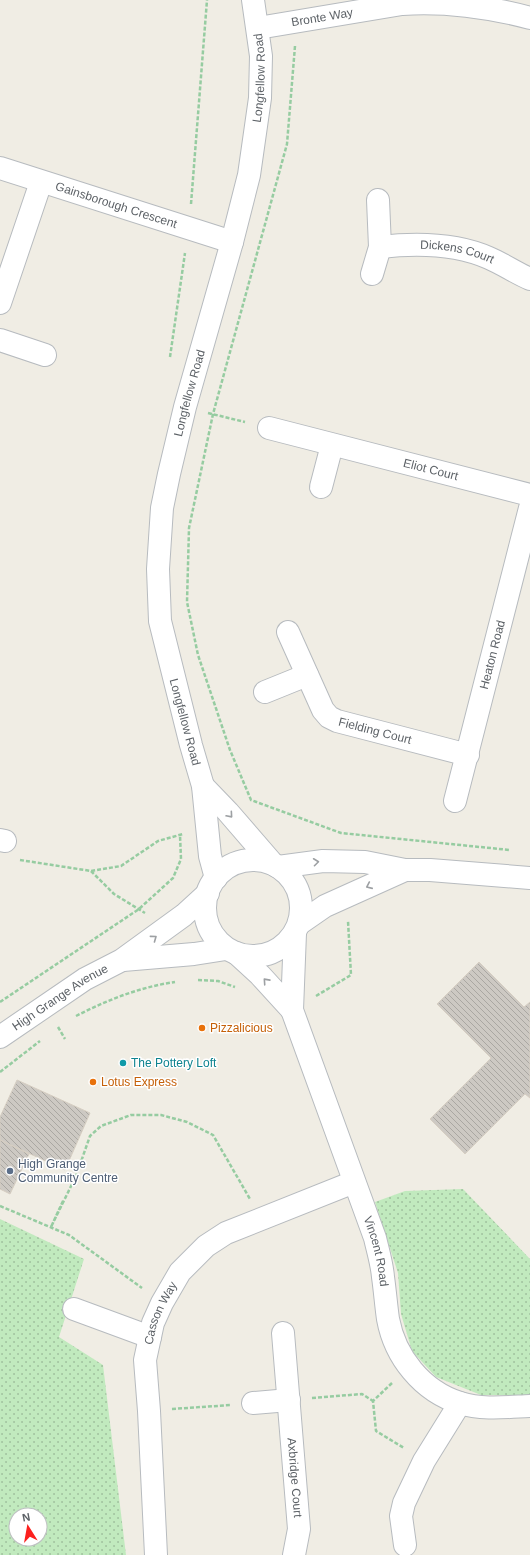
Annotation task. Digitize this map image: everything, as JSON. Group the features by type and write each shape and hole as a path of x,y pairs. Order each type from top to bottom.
{"street":[{"name":"Longfellow Road","path":"204,786 191,745 160,621 158,569 162,508 185,407 232,242 249,175 260,98 261,56 253,0"},
{"name":"Bronte Way","path":"258,28 422,1 515,14 530,18"},
{"name":"Gainsborough Crescent","path":"0,168 232,242"},
{"path":"0,303 40,182"},
{"path":"372,274 380,247 378,200"},
{"name":"Dickens Court","path":"380,247 404,244 425,245 468,251 489,258 530,279"},
{"path":"0,340 45,355"},
{"name":"Eliot Court","path":"269,428 530,495"},
{"path":"320,487 332,445"},
{"name":"Heaton Road","path":"455,801 530,508"},
{"name":"Fielding Court","path":"288,632 322,710 337,722 468,755"},
{"path":"265,692 307,675"},
{"path":"204,786 276,865 290,877 299,891 302,908 297,928"},
{"path":"204,786 212,885 205,908 208,924 215,938 231,951"},
{"name":"High Grange Avenue","path":"0,1037 72,988 122,960 184,915 228,867 242,861 258,860 276,865 323,861 365,862 405,870 430,870 530,878"},
{"name":"High Grange Avenue","path":"122,960 231,951 252,956 269,954 284,946 297,928 325,906 405,870"},
{"name":"Vincent Road","path":"292,1010 297,928"},
{"name":"Vincent Road","path":"231,951 260,975 292,1010 375,1238 383,1275 388,1320 396,1347 409,1368 433,1390 460,1403 485,1407 530,1406"},
{"name":"Casson Way","path":"156,1555 145,1360 153,1323 162,1303 180,1272 206,1246 226,1233 354,1182"},
{"path":"74,1309 150,1337"},
{"name":"Axbridge Court","path":"283,1333 299,1529 294,1555"},
{"path":"253,1403 289,1400"},
{"path":"405,1545 401,1516 404,1502 424,1461 460,1403"}],"path":[{"path":"170,358 189,228 207,0"},
{"path":"291,22 295,40 287,144 213,414 189,528 187,602 198,655 230,750 251,800 341,833 514,851"},
{"path":"185,407 269,428"},
{"path":"228,812 251,800"},
{"path":"2,841 18,860 91,870 121,866 158,841 180,835 207,822"},
{"path":"341,833 345,862"},
{"path":"0,1002 139,909 173,878 182,859 180,835"},
{"path":"292,1010 351,975 347,896"},
{"path":"195,979 218,980 238,989"},
{"path":"75,1017 108,1001 152,985 177,981"},
{"path":"63,1024 58,1028 65,1039"},
{"path":"0,1072 46,1036"},
{"path":"51,1227 76,1176 90,1136 101,1126 131,1115 161,1115 187,1122 213,1135 251,1201"},
{"path":"51,1227 63,1201"},
{"path":"0,1206 70,1235 162,1303"},
{"path":"373,1401 409,1368"},
{"path":"289,1400 362,1394 373,1401"},
{"path":"373,1401 376,1431 424,1461"},
{"path":"149,1411 253,1403"}],"green space":[{"path":"463,1189 530,1259 530,1395 481,1395 436,1377 412,1351 401,1314 398,1273 375,1202 405,1191"},
{"path":"0,1219 84,1259 59,1337 103,1365 126,1555 0,1555"}],"building":[{"path":"479,962 524,1007 530,1002 530,1098 525,1094 465,1154 430,1119 491,1058 437,1004"},
{"path":"17,1080 90,1113 65,1170 0,1140 0,1117"},
{"name":"High Grange Community Centre","path":"0,1140 29,1154 10,1194 0,1189"}],"place":[{"name":"Pizzalicious","path":"202,1028"},
{"name":"The Pottery Loft","path":"123,1063"},
{"name":"Lotus Express","path":"93,1082"},
{"name":"High Grange Community Centre","path":"10,1171"}]}
